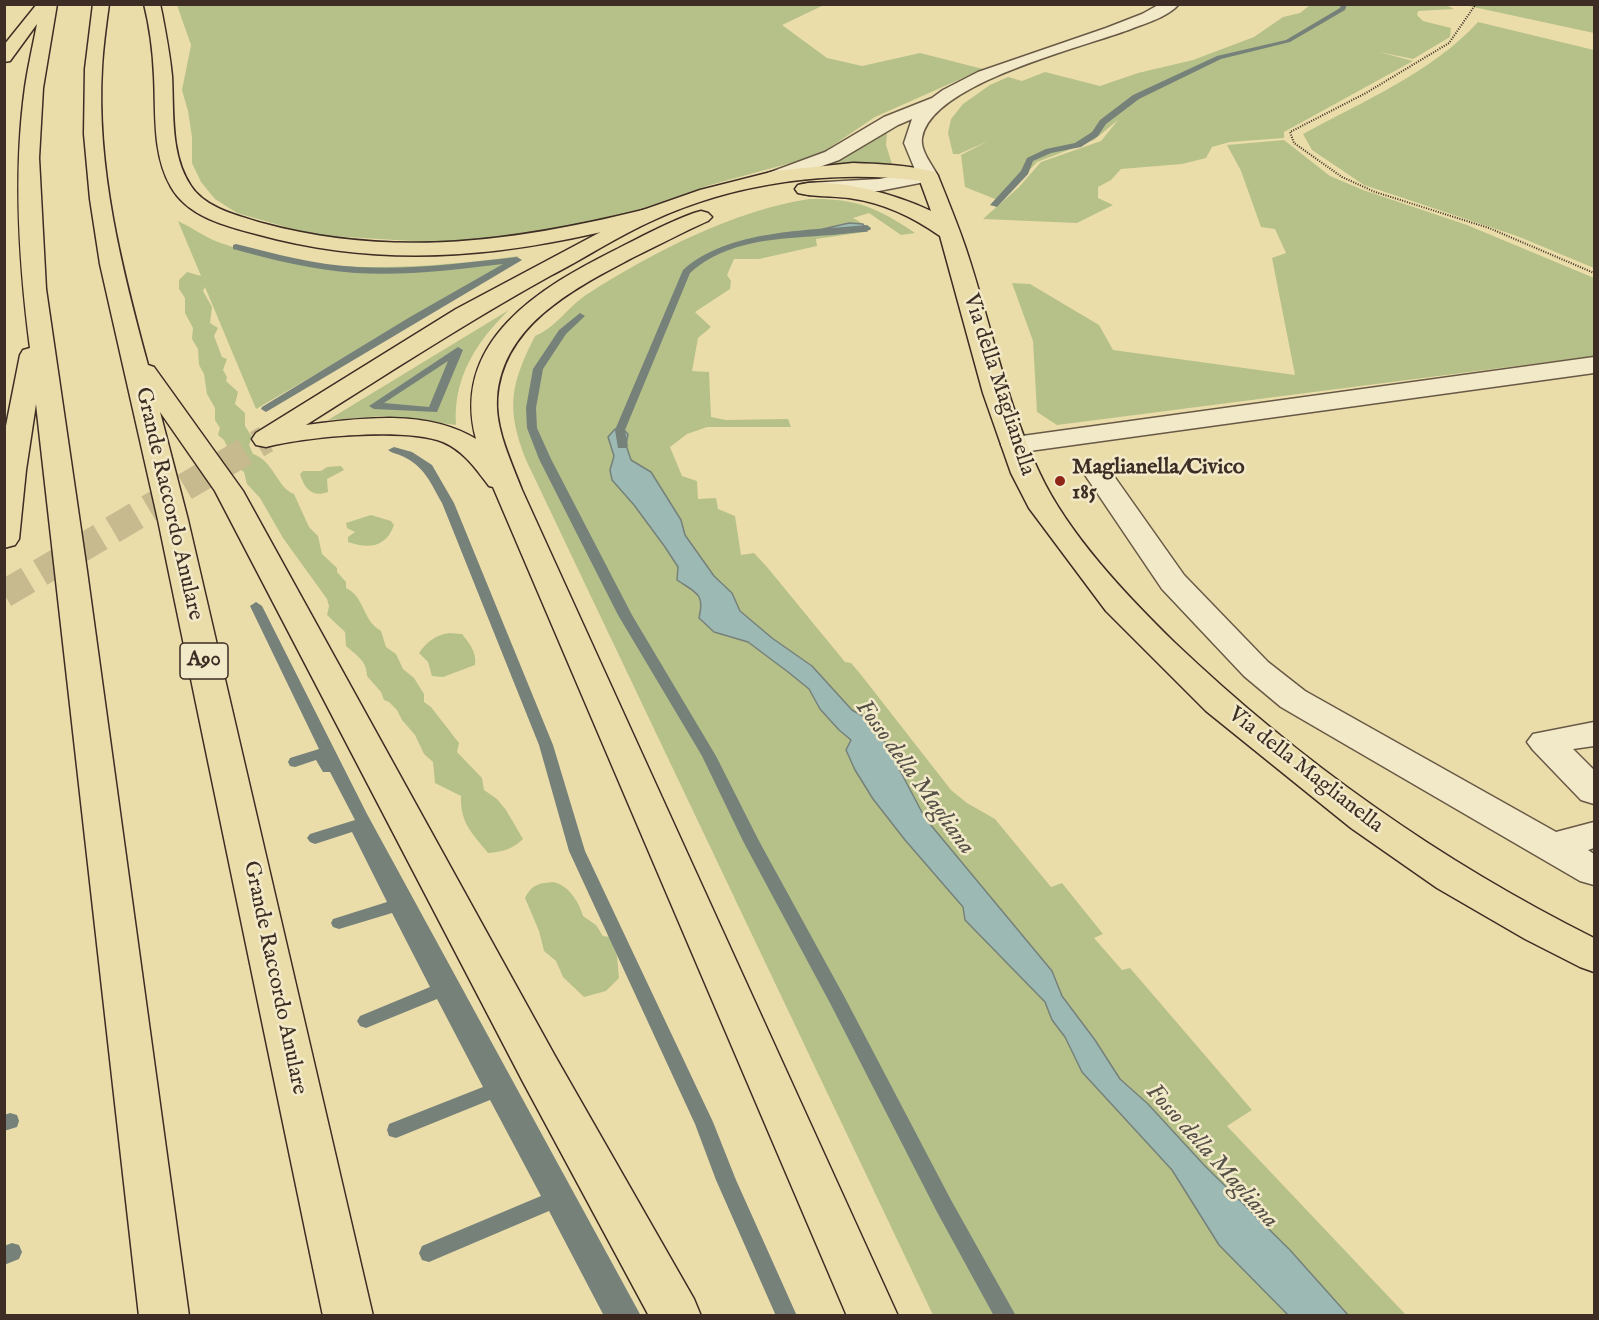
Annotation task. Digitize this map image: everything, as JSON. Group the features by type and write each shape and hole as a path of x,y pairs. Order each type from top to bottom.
{"main road":[{"path":"4,57 47,4"},
{"path":"47,4 34,88 29,158 37,324 72,571 164,1316"},
{"name":"Grande Raccordo Anulare","path":"101,4 93,87 96,168 116,284 161,464 348,1316"},
{"path":"152,4 158,34 171,169 183,190 202,206 228,219 290,237 362,247 428,249 536,241 598,229 647,216 707,194 786,183 861,194 896,203 921,214 950,233"},
{"name":"Via della Maglianella","path":"928,176 950,233 996,393 1025,473 1043,508 1117,604 1218,703 1364,819 1451,878 1594,956"},
{"path":"786,183 761,196 684,224 573,281 527,315 510,334 495,358 488,375 484,395 484,412 491,442 508,490 873,1316"},
{"path":"508,490 472,448 457,440 421,430 374,426 350,427 266,439 464,314 647,216"},
{"path":"4,539 12,470 37,324"},
{"path":"134,357 229,491 539,1069 676,1316"}],"street":[{"name":"Via della Maglianella","path":"928,176 914,144 913,136 922,118 940,101 996,71 1142,20 1172,4"},
{"path":"786,183 891,121 940,101"},
{"path":"786,183 879,185 928,176"},
{"path":"1015,446 1594,365"},
{"path":"1099,475 1173,582 1256,669 1278,687 1293,699 1594,871"},
{"path":"1594,734 1545,742 1594,791"},
{"path":"1552,847 1594,835"}],"path":[{"path":"1476,4 1449,43 1366,93 1290,132 1294,143 1342,177 1375,192 1488,228 1594,273"}],"green space":[{"path":"1444,4 1454,9 1418,11 1417,15 1423,21 1451,28 1450,37 1413,59 1379,52 1413,61 1284,132 1284,138 1230,142 1212,147 1206,158 1182,164 1121,169 1111,180 1098,187 1098,198 1113,205 1077,223 983,219 1019,187 1041,162 1101,141 1118,120 1094,140 1037,162 1000,201 965,187 961,155 988,141 959,154 953,154 948,133 951,119 963,104 990,85 1008,77 1022,81 1045,72 1100,86 1138,73 1193,60 1254,37 1283,17 1300,13 1310,5"},
{"path":"177,5 824,5 782,25 827,58 862,66 920,53 983,69 875,117 829,148 831,150 820,155 710,185 612,219 497,240 428,242 314,235 237,213 215,199 201,182 192,163 192,137 182,90 191,45"},
{"path":"1464,5 1594,5 1594,33"},
{"path":"1478,22 1594,50 1594,268 1517,236 1364,185 1312,150 1303,134 1418,71 1460,40"},
{"path":"887,133 886,145 892,164 830,167 829,164"},
{"path":"1284,140 1330,176 1363,190 1467,225 1594,278 1594,356 1057,425 1037,412 1033,341 1012,283 1030,284 1099,325 1113,350 1295,375 1272,258 1286,253 1275,229 1261,227 1241,171 1227,145"},
{"path":"809,199 853,202 889,217 915,233 901,235 869,213 853,218 860,222 865,232 816,239 817,246 759,259 734,259 727,275 731,281 730,289 695,312 711,327 698,338 692,371 709,372 711,417 726,420 788,419 791,427 707,427 687,434 670,447 682,476 697,481 698,499 716,498 718,509 735,516 741,555 754,553 767,567 845,662 851,663 862,676 951,790 967,803 995,819 1051,887 1062,883 1103,934 1094,938 1122,970 1130,968 1252,1110 1227,1126 1406,1315 933,1315 526,460 515,426 513,411 520,369 535,336 550,327 582,298 640,263 695,235 752,213"},
{"path":"178,221 218,242 254,253 291,261 329,265 406,267 519,256 256,409 205,287 203,291 212,307 210,323 218,328 214,336 222,357 227,359 223,370 227,377 226,381 238,392 235,404 245,413 245,426 252,437 249,445 253,454 266,462 283,486 294,494 309,527 318,536 322,554 337,568 337,572 346,582 346,588 357,597 370,621 381,631 386,647 396,654 403,669 414,678 424,694 424,702 431,707 459,743 457,752 482,778 484,790 497,799 506,810 523,839 511,848 488,853 465,821 461,796 435,783 433,762 424,754 415,735 397,710 384,700 381,692 367,676 363,663 346,646 345,632 327,615 329,606 327,599 283,538 260,498 247,484 244,472 237,467 224,440 218,435 220,428 215,420 215,408 207,394 204,374 199,365 198,349 192,339 193,328 185,313 185,298 179,289 179,280 187,272 201,276"},
{"path":"509,310 486,335 469,362 458,392 456,425 383,416 328,420"},
{"path":"341,466 344,470 327,479 328,492 322,494 313,493 306,487 300,474 303,471 321,471 327,467"},
{"path":"371,515 391,521 394,525 391,533 376,545 362,546 348,542 348,537 355,532 347,528 346,523"},
{"path":"449,633 462,634 474,652 475,665 443,677 432,676 428,662 419,653 432,640"},
{"path":"554,882 569,891 579,905 583,916 596,925 603,936 610,937 617,956 619,978 606,991 584,997 563,977 556,961 544,951 539,931 525,898 537,885"}],"water":[{"path":"849,223 863,224 867,231 818,234 823,229"},
{"path":"615,429 623,429 628,434 626,445 631,460 651,472 681,520 685,535 714,576 732,593 740,611 772,638 812,666 852,710 868,719 885,742 925,818 1052,971 1062,996 1095,1040 1120,1079 1148,1104 1205,1166 1290,1250 1348,1315 1288,1315 1219,1245 1172,1170 1082,1072 1065,1037 1052,1020 1045,1002 965,920 963,907 873,799 846,750 851,740 820,709 809,689 748,642 714,632 699,618 700,598 694,591 677,580 678,567 665,547 612,480 610,470 614,456 608,437"}],"waterway":[{"name":"Fosso della Magliana","path":"994,205 1025,172 1030,160 1049,151 1078,145 1095,134 1103,122 1136,97 1219,57 1288,41 1343,9 1344,4"},
{"name":"Fosso della Magliana","path":"622,446 620,430 686,272 700,260 719,250 743,243 797,234 867,228"},
{"path":"236,247 296,262 377,271 457,267 517,260 413,319 266,409"},
{"path":"580,316 562,332 538,369 531,408 532,428 545,459 625,615 709,756 751,841 838,1001 944,1206 1006,1316"},
{"path":"374,406 433,410 458,350 375,405"},
{"path":"394,450 408,454 428,467 448,503 546,745 577,851 704,1122 726,1180 787,1316"},
{"path":"256,606 359,814 631,1316"},
{"path":"295,762 320,754 328,768"},
{"path":"315,838 357,825"},
{"path":"358,828 397,905"},
{"path":"339,923 397,905"},
{"path":"397,905 440,990"},
{"path":"366,1021 440,990"},
{"path":"440,990 494,1090"},
{"path":"396,1130 494,1090"},
{"path":"494,1090 553,1200"},
{"path":"4,1123 10,1121"},
{"path":"429,1253 553,1200"},
{"path":"553,1200 615,1316"},
{"path":"4,1256 12,1252"}],"tunnel":[{"path":"4,594 266,439"}],"place":[{"name":"Maglianella/Civico 185","path":"1060,481"}]}
